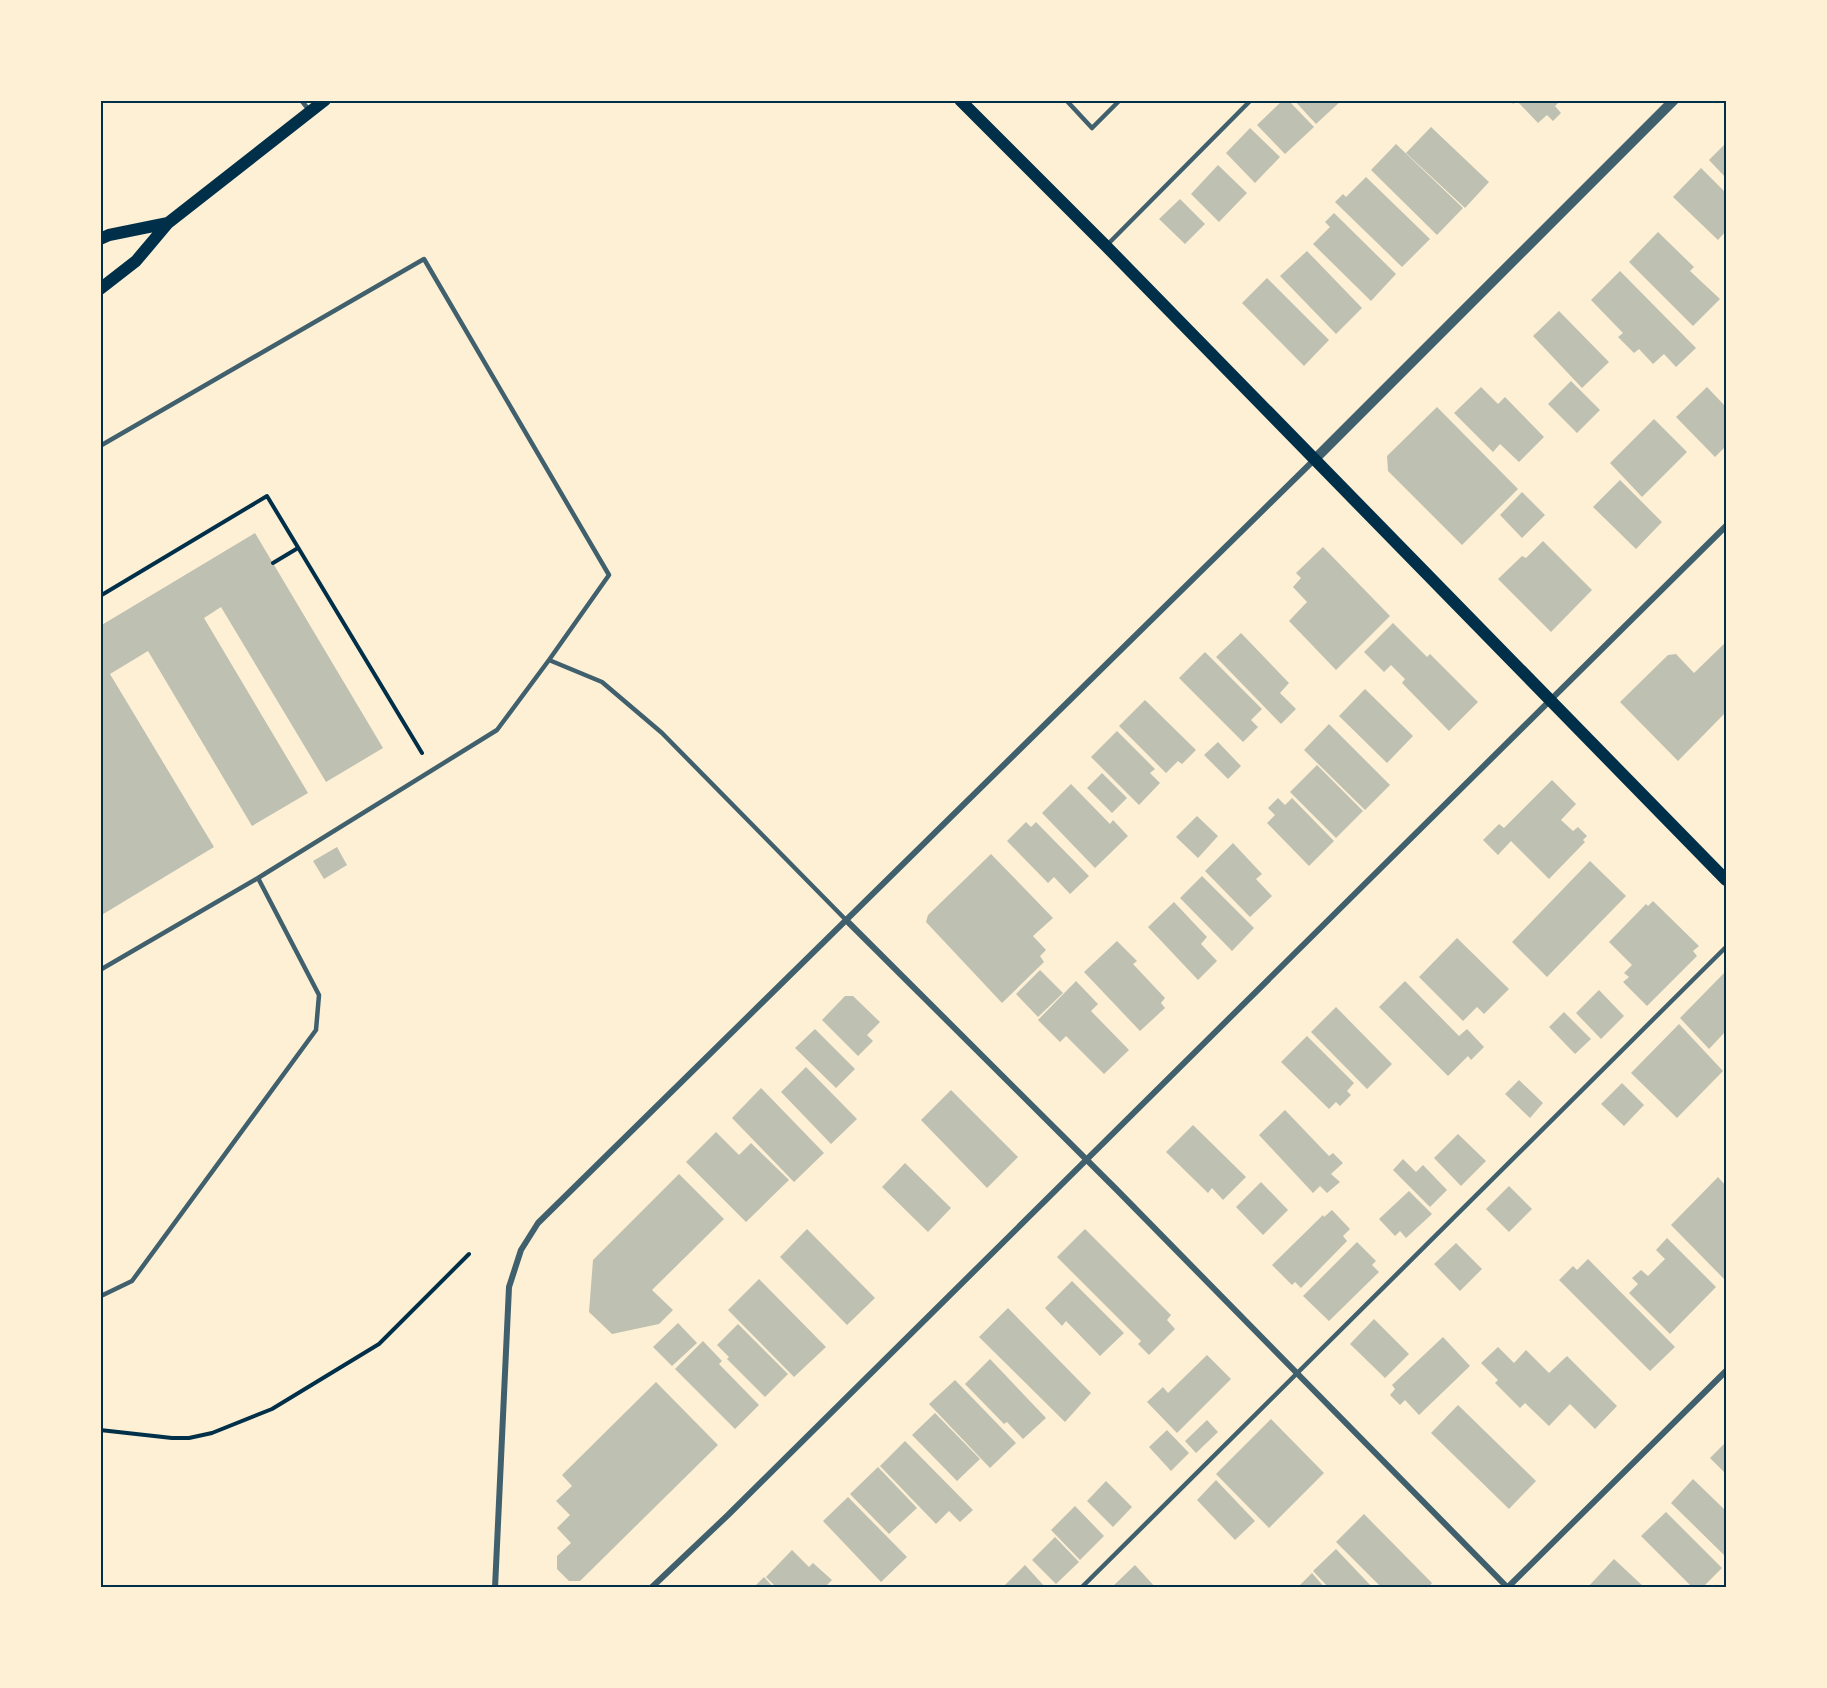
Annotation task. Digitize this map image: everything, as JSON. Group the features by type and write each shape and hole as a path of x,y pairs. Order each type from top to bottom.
{"main road":[{"path":"100,288 136,261 168,224 325,100"},
{"path":"960,100 1106,246 1726,880"},
{"path":"100,240 109,235 168,224"}],"street":[{"path":"495,1587 509,1287 521,1250 538,1223 1314,460 1674,100"},
{"path":"651,1587 728,1515 1726,526"},
{"path":"846,920 1087,1160 1508,1587 1726,1371"}],"lane":[{"path":"301,100 310,112"},
{"path":"1066,100 1092,128 1120,100"},
{"path":"1106,246 1251,100"},
{"path":"100,446 424,259 609,575 497,730 258,878 100,970"},
{"path":"549,660 602,682 662,733 846,920"},
{"path":"100,1294 103,1295 132,1281 316,1030 319,994 258,878"},
{"path":"1081,1587 1726,947"}],"path":[{"path":"100,596 267,496 432,770"},
{"path":"273,563 298,548"},
{"path":"100,1430 189,1438 212,1433 272,1409 379,1344 469,1254"}],"building":[{"path":"1283,100 1288,100 1314,127 1285,154 1257,125"},
{"path":"1294,100 1342,100 1316,124"},
{"path":"1510,100 1561,100 1555,106 1561,113 1553,121 1547,115 1538,123 1517,101 1513,104"},
{"path":"1431,127 1489,182 1465,208 1406,153"},
{"path":"1250,128 1280,157 1255,183 1226,153"},
{"path":"1726,143 1726,178 1709,160"},
{"path":"1396,144 1463,208 1437,235 1371,170"},
{"path":"1218,165 1247,193 1219,222 1191,194"},
{"path":"1701,168 1726,193 1726,231 1718,240 1673,197"},
{"path":"1366,177 1430,239 1402,267 1335,202 1343,194 1346,197"},
{"path":"1180,199 1205,224 1185,244 1159,219"},
{"path":"1334,213 1396,274 1371,301 1313,244 1330,227 1325,222"},
{"path":"1658,232 1694,267 1690,271 1720,299 1693,326 1629,262"},
{"path":"1307,251 1362,308 1336,334 1280,276"},
{"path":"1620,271 1696,348 1676,367 1664,354 1653,364 1639,349 1634,353 1618,337 1623,333 1591,300"},
{"path":"1267,278 1329,340 1304,366 1242,303"},
{"path":"1559,311 1609,362 1582,388 1533,336"},
{"path":"1571,381 1600,410 1577,433 1548,404"},
{"path":"1481,387 1498,404 1505,397 1544,437 1519,462 1500,444 1493,452 1454,413"},
{"path":"1707,387 1726,407 1726,446 1715,457 1676,417"},
{"path":"1437,407 1518,489 1462,545 1388,471 1387,456"},
{"path":"1654,419 1687,452 1642,497 1610,463"},
{"path":"1620,480 1662,522 1636,549 1593,507"},
{"path":"1522,492 1545,515 1522,538 1500,515"},
{"path":"255,533 383,748 326,782 221,607 204,618 308,793 252,826 148,651 110,674 214,847 100,916 100,626"},
{"path":"1543,541 1592,590 1551,632 1498,579 1522,556 1526,558"},
{"path":"1323,547 1390,616 1336,670 1289,621 1307,602 1293,587 1301,578 1296,573"},
{"path":"1393,623 1427,657 1430,654 1478,702 1449,731 1402,683 1405,679 1391,665 1384,672 1364,652"},
{"path":"1241,633 1289,683 1280,693 1296,709 1281,724 1216,657"},
{"path":"1726,642 1726,712 1678,761 1620,702 1668,655 1676,654 1694,673"},
{"path":"1205,652 1262,709 1251,720 1258,727 1243,742 1179,678"},
{"path":"1365,689 1413,736 1387,763 1339,716"},
{"path":"1145,700 1196,750 1182,764 1178,761 1166,773 1119,726"},
{"path":"1329,724 1390,785 1365,810 1304,750"},
{"path":"1117,731 1155,769 1150,773 1160,783 1139,805 1091,757"},
{"path":"1218,742 1241,766 1228,779 1204,755"},
{"path":"1317,765 1363,811 1336,838 1290,792"},
{"path":"1102,773 1127,798 1112,813 1087,788"},
{"path":"1552,780 1576,804 1561,820 1573,831 1578,827 1587,836 1583,840 1585,842 1549,879 1511,841 1498,855 1483,840 1499,824 1504,828"},
{"path":"1071,784 1110,824 1113,820 1128,836 1095,868 1042,813"},
{"path":"1278,798 1285,805 1292,798 1334,841 1309,866 1267,823 1275,815 1268,808"},
{"path":"1197,816 1218,836 1198,858 1176,837"},
{"path":"1026,822 1031,827 1036,822 1089,876 1070,894 1054,877 1048,883 1007,841"},
{"path":"1233,843 1262,874 1256,879 1272,896 1250,917 1205,871"},
{"path":"337,847 347,865 324,879 313,861"},
{"path":"991,854 1053,918 1033,936 1046,950 1040,956 1044,962 1002,1003 926,922 928,915"},
{"path":"1590,861 1626,896 1547,977 1512,942"},
{"path":"1202,876 1254,928 1232,951 1180,898"},
{"path":"1653,901 1699,946 1693,951 1697,956 1647,1006 1623,982 1629,977 1624,973 1632,965 1609,942 1646,904 1648,906"},
{"path":"1174,902 1207,937 1201,944 1217,961 1198,980 1148,927"},
{"path":"1457,938 1509,989 1484,1014 1477,1007 1463,1021 1419,977"},
{"path":"1117,941 1137,961 1133,964 1165,998 1161,1003 1165,1008 1140,1031 1084,972"},
{"path":"1040,970 1063,993 1038,1017 1016,994"},
{"path":"1726,971 1726,1031 1709,1049 1680,1018"},
{"path":"1076,981 1098,1004 1091,1011 1129,1050 1104,1074 1066,1036 1060,1042 1038,1020"},
{"path":"1405,981 1459,1036 1467,1029 1484,1047 1471,1060 1468,1056 1448,1076 1379,1007"},
{"path":"1599,990 1624,1016 1601,1039 1576,1013"},
{"path":"845,996 853,996 880,1022 867,1035 873,1041 858,1056 822,1020"},
{"path":"1336,1007 1392,1064 1367,1089 1311,1032"},
{"path":"1564,1012 1591,1039 1575,1054 1549,1027"},
{"path":"1679,1024 1723,1071 1677,1118 1631,1073"},
{"path":"815,1029 855,1069 836,1088 795,1048"},
{"path":"1307,1036 1354,1083 1347,1091 1351,1095 1340,1106 1336,1102 1329,1109 1281,1062"},
{"path":"806,1067 857,1119 831,1144 781,1092"},
{"path":"1519,1080 1543,1103 1530,1118 1505,1094"},
{"path":"1622,1083 1644,1105 1624,1126 1601,1104"},
{"path":"761,1088 824,1153 794,1182 732,1118"},
{"path":"951,1090 1018,1157 987,1188 921,1120"},
{"path":"1285,1110 1329,1156 1333,1153 1343,1163 1331,1174 1340,1182 1327,1193 1320,1186 1313,1193 1259,1135"},
{"path":"1193,1125 1246,1177 1223,1200 1212,1188 1208,1193 1166,1152"},
{"path":"716,1132 739,1155 751,1143 789,1180 746,1222 686,1162"},
{"path":"1458,1134 1486,1161 1461,1186 1434,1158"},
{"path":"1403,1159 1416,1172 1423,1165 1447,1190 1430,1207 1393,1170"},
{"path":"905,1163 951,1208 928,1232 882,1187"},
{"path":"679,1174 724,1219 652,1290 673,1310 659,1324 612,1334 589,1312 593,1260"},
{"path":"1718,1177 1726,1186 1726,1281 1671,1225"},
{"path":"1261,1182 1288,1210 1263,1235 1236,1207"},
{"path":"1509,1186 1532,1209 1509,1232 1486,1209"},
{"path":"1409,1191 1432,1214 1406,1238 1400,1231 1395,1236 1379,1219"},
{"path":"1332,1210 1350,1229 1343,1236 1347,1241 1301,1288 1295,1282 1292,1285 1272,1265 1323,1215 1324,1217"},
{"path":"807,1229 875,1298 847,1325 780,1257"},
{"path":"1085,1229 1171,1315 1167,1320 1175,1329 1149,1355 1138,1344 1141,1341 1057,1257"},
{"path":"1667,1238 1716,1287 1670,1334 1629,1293 1638,1284 1632,1278 1641,1270 1648,1276 1665,1259 1656,1250"},
{"path":"1357,1242 1376,1261 1372,1265 1379,1272 1329,1321 1303,1296"},
{"path":"1456,1243 1482,1269 1460,1291 1434,1264"},
{"path":"1588,1259 1675,1347 1650,1371 1559,1280 1573,1266 1577,1270"},
{"path":"759,1279 826,1347 794,1377 728,1310"},
{"path":"1072,1281 1124,1333 1100,1356 1066,1321 1062,1326 1045,1308"},
{"path":"1008,1308 1091,1393 1065,1422 979,1337"},
{"path":"1374,1319 1409,1354 1385,1378 1350,1344"},
{"path":"678,1323 697,1343 672,1366 653,1347"},
{"path":"738,1324 788,1374 765,1397 727,1359 729,1357 717,1345"},
{"path":"1443,1337 1470,1366 1419,1415 1405,1400 1400,1405 1390,1395 1395,1389 1392,1385"},
{"path":"703,1341 722,1361 719,1364 759,1405 735,1429 675,1369"},
{"path":"1498,1347 1514,1363 1526,1350 1549,1373 1567,1356 1617,1406 1595,1429 1570,1404 1549,1426 1525,1403 1520,1408 1495,1383 1498,1380 1481,1363"},
{"path":"1207,1355 1231,1379 1177,1433 1147,1402 1163,1387 1168,1393"},
{"path":"990,1359 1046,1418 1023,1439 1007,1422 1004,1424 965,1384"},
{"path":"955,1380 1016,1443 990,1468 929,1404"},
{"path":"656,1382 718,1445 580,1581 569,1581 557,1569 557,1556 571,1543 557,1528 570,1515 556,1501 572,1486 562,1475"},
{"path":"1458,1405 1536,1481 1509,1509 1431,1433"},
{"path":"935,1413 980,1459 957,1481 912,1435"},
{"path":"1271,1419 1324,1473 1269,1528 1216,1474"},
{"path":"1207,1420 1218,1432 1196,1453 1185,1441"},
{"path":"1167,1430 1189,1453 1171,1471 1149,1447"},
{"path":"905,1441 973,1510 960,1522 949,1511 936,1524 880,1466"},
{"path":"1726,1442 1726,1474 1710,1458"},
{"path":"878,1467 917,1508 889,1534 850,1494"},
{"path":"1693,1479 1726,1511 1725,1556 1671,1503"},
{"path":"1216,1480 1255,1521 1235,1540 1197,1500"},
{"path":"1106,1481 1132,1507 1113,1527 1087,1501"},
{"path":"848,1497 907,1557 881,1582 823,1521"},
{"path":"1075,1506 1104,1536 1080,1560 1051,1530"},
{"path":"1666,1512 1722,1568 1702,1588 1693,1588 1641,1536"},
{"path":"1364,1514 1432,1583 1428,1588 1382,1588 1336,1542"},
{"path":"1055,1537 1079,1562 1056,1584 1032,1560"},
{"path":"1336,1549 1373,1588 1329,1588 1313,1571"},
{"path":"792,1550 809,1567 813,1563 832,1580 827,1585 829,1588 777,1588 766,1577"},
{"path":"1614,1559 1645,1588 1587,1588"},
{"path":"1025,1565 1046,1588 1002,1588"},
{"path":"1135,1565 1156,1588 1111,1588"},
{"path":"1312,1573 1325,1588 1297,1588"},
{"path":"764,1577 774,1588 753,1588"}]}
